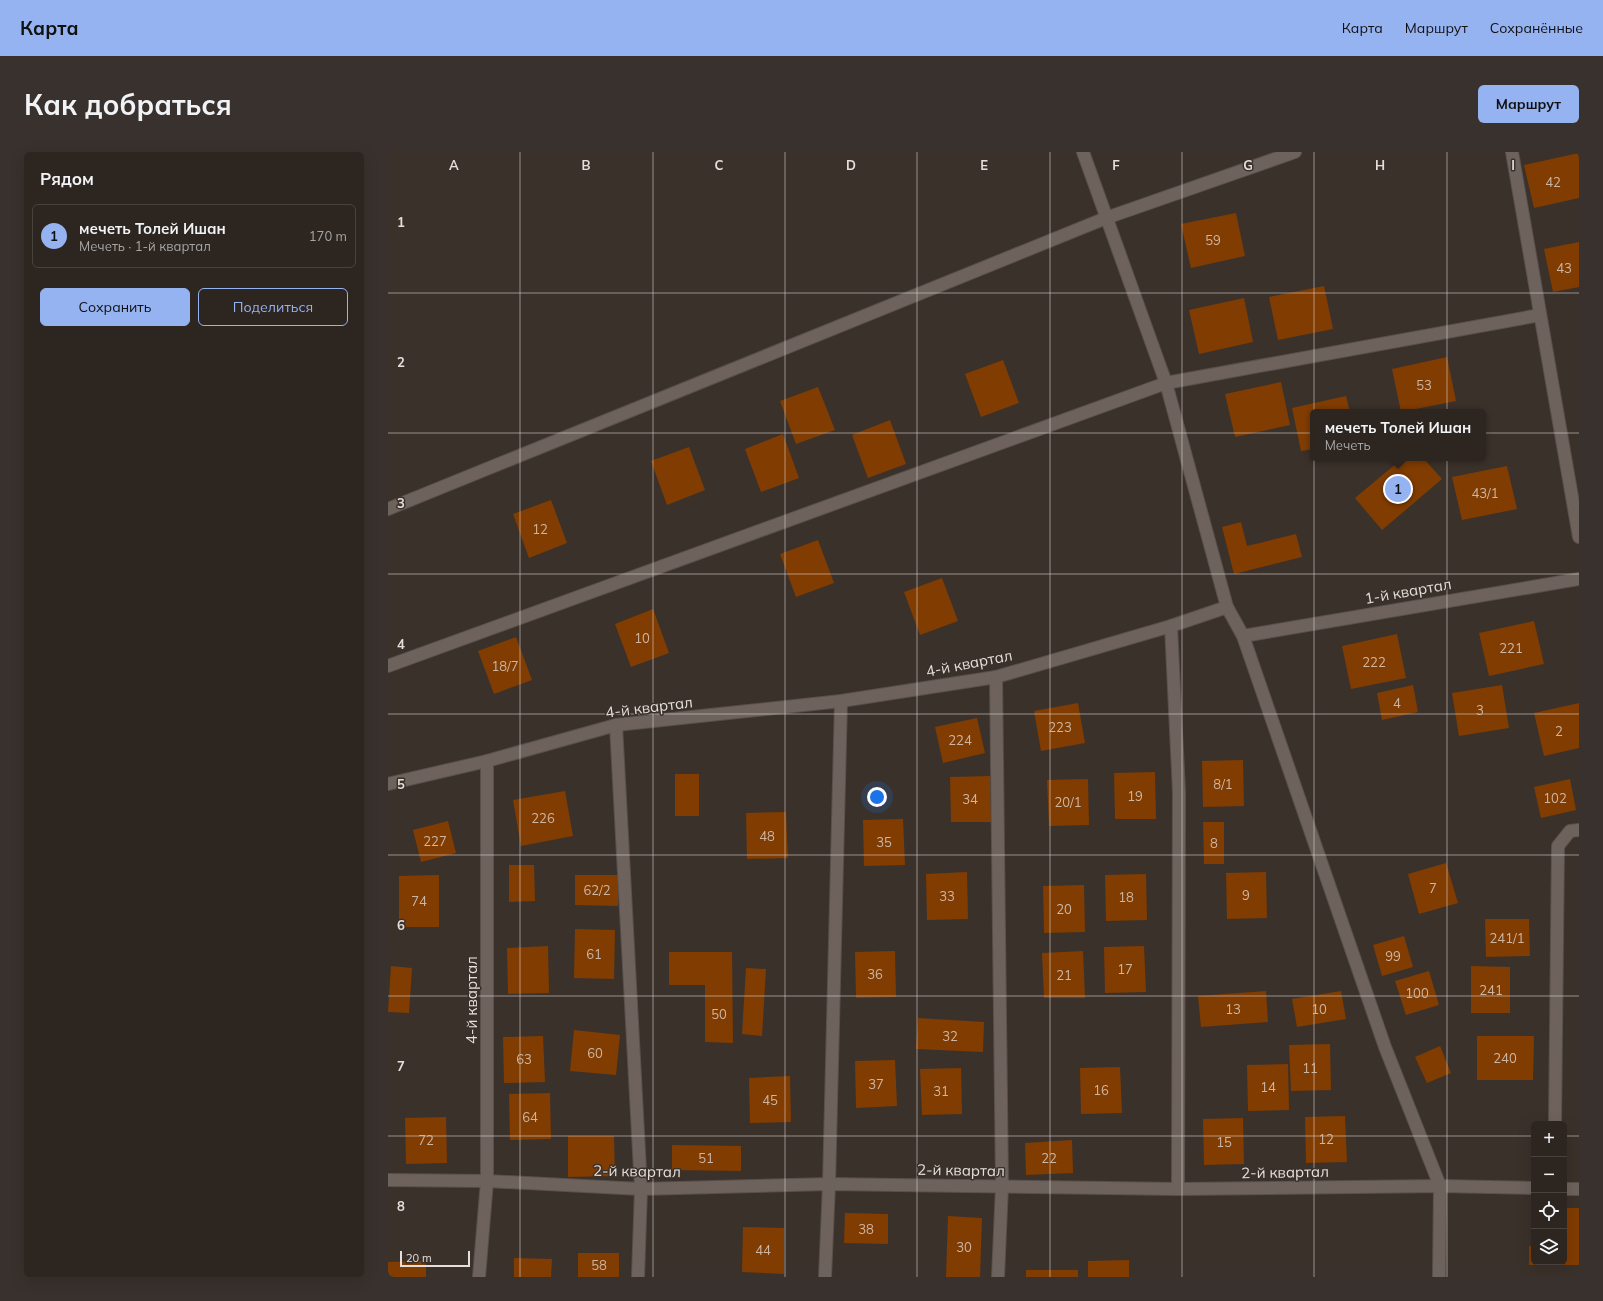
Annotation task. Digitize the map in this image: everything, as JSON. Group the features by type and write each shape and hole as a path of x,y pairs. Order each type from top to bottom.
{"street":[{"path":"1083,152 1166,383 1227,607 1243,636 1385,1047 1440,1186 1439,1277"},
{"path":"388,509 1106,218 1295,152"},
{"path":"1512,152 1579,537"},
{"path":"388,666 1166,383 1540,315"},
{"name":"1-й квартал","path":"1243,636 1579,579"},
{"name":"4-й квартал","path":"479,1277 486,1181 487,761 616,725 841,701 996,677 1171,626 1227,607"},
{"path":"1171,626 1179,792 1178,1188"},
{"path":"996,677 1002,1186 998,1277"},
{"path":"825,1277 829,1184 841,701"},
{"path":"616,725 641,1189 638,1277"},
{"path":"388,784 487,761"},
{"path":"1555,1121 1558,846 1570,831 1579,830"},
{"name":"2-й квартал","path":"388,1180 486,1181 641,1189 829,1184 1178,1188 1440,1186 1531,1188"},
{"path":"1567,1189 1579,1189"}],"building":[{"path":"1579,153 1579,198 1534,208 1524,165"},
{"path":"1236,213 1245,256 1191,268 1181,224"},
{"path":"1579,242 1579,287 1553,292 1544,249"},
{"path":"1324,286 1333,329 1278,340 1269,297"},
{"path":"1244,298 1253,342 1199,354 1189,310"},
{"path":"1447,357 1456,401 1416,409 1400,409 1392,369"},
{"path":"1003,360 1019,403 981,417 965,374"},
{"path":"1281,382 1290,425 1235,437 1225,394"},
{"path":"818,387 835,430 796,444 780,401"},
{"path":"1346,396 1349,409 1310,409 1310,450 1301,451 1292,408"},
{"path":"890,420 906,464 868,478 852,435"},
{"path":"783,434 799,478 761,492 745,449"},
{"path":"689,447 705,490 667,505 651,461"},
{"path":"1399,461 1426,461 1442,479 1382,530 1355,498"},
{"path":"1507,466 1517,509 1462,520 1452,477"},
{"path":"551,500 567,543 529,558 513,514"},
{"path":"1241,522 1247,546 1296,534 1302,557 1234,574 1222,527"},
{"path":"818,540 834,583 796,597 780,554"},
{"path":"942,578 958,621 920,635 904,592"},
{"path":"653,609 669,653 631,667 615,624"},
{"path":"1534,621 1544,664 1489,676 1479,633"},
{"path":"1397,634 1406,678 1351,689 1342,646"},
{"path":"516,637 532,680 494,694 478,651"},
{"path":"1413,685 1418,712 1382,720 1377,693"},
{"path":"1502,685 1509,728 1459,736 1452,693"},
{"path":"1078,703 1085,743 1041,751 1034,711"},
{"path":"1579,703 1579,748 1544,756 1534,713"},
{"path":"977,718 985,753 943,763 935,727"},
{"path":"1243,760 1244,806 1203,807 1202,761"},
{"path":"1155,772 1156,819 1115,819 1114,773"},
{"path":"675,774 699,774 699,816 675,816"},
{"path":"990,776 991,822 951,822 950,777"},
{"path":"1088,779 1089,825 1049,826 1047,780"},
{"path":"1570,779 1576,810 1541,818 1534,787"},
{"path":"565,791 573,836 521,846 513,800"},
{"path":"786,812 788,858 747,859 746,813"},
{"path":"903,819 905,865 864,866 863,820"},
{"path":"448,821 456,853 421,862 413,830"},
{"path":"1203,822 1224,822 1224,864 1204,864"},
{"path":"1446,863 1458,903 1419,914 1408,874"},
{"path":"509,865 534,865 535,901 509,902"},
{"path":"967,872 968,919 927,920 926,874"},
{"path":"1266,872 1267,918 1227,919 1226,873"},
{"path":"1146,874 1147,920 1106,921 1105,875"},
{"path":"439,875 439,927 399,927 399,876"},
{"path":"575,875 618,875 618,906 575,905"},
{"path":"1084,885 1085,932 1044,933 1043,886"},
{"path":"1485,919 1529,919 1530,956 1486,957"},
{"path":"575,929 615,930 614,979 574,978"},
{"path":"1404,936 1413,967 1382,976 1373,945"},
{"path":"548,946 549,993 508,994 507,948"},
{"path":"1144,946 1146,992 1105,993 1104,947"},
{"path":"895,951 896,997 856,998 855,952"},
{"path":"1083,951 1085,998 1044,998 1042,953"},
{"path":"669,952 732,952 733,1043 705,1042 705,985 669,985"},
{"path":"391,966 412,968 409,1013 388,1012"},
{"path":"1471,966 1510,967 1510,1013 1471,1013"},
{"path":"746,968 766,969 762,1036 742,1034"},
{"path":"1429,971 1439,1005 1406,1015 1395,981"},
{"path":"1266,991 1268,1022 1201,1027 1198,996"},
{"path":"1341,991 1346,1019 1297,1027 1292,999"},
{"path":"918,1018 984,1022 983,1052 916,1049"},
{"path":"574,1030 620,1035 616,1075 570,1071"},
{"path":"543,1036 545,1082 504,1083 503,1037"},
{"path":"1477,1036 1534,1036 1533,1080 1477,1080"},
{"path":"1330,1044 1331,1090 1291,1091 1289,1045"},
{"path":"1440,1046 1451,1073 1427,1083 1415,1057"},
{"path":"895,1060 897,1106 856,1108 855,1061"},
{"path":"1288,1064 1289,1110 1248,1111 1247,1065"},
{"path":"1120,1067 1122,1113 1081,1114 1080,1068"},
{"path":"961,1068 962,1114 922,1115 920,1069"},
{"path":"790,1076 791,1122 750,1123 749,1078"},
{"path":"550,1093 551,1139 510,1140 509,1094"},
{"path":"1345,1116 1347,1162 1306,1163 1305,1117"},
{"path":"446,1117 447,1163 406,1164 405,1118"},
{"path":"1243,1118 1244,1164 1204,1165 1203,1119"},
{"path":"568,1136 614,1136 615,1176 568,1177"},
{"path":"1072,1140 1073,1173 1026,1175 1025,1143"},
{"path":"672,1145 741,1146 741,1171 672,1170"},
{"path":"1567,1208 1579,1208 1579,1265 1567,1265"},
{"path":"845,1213 888,1214 888,1244 844,1243"},
{"path":"948,1216 982,1218 980,1277 946,1277"},
{"path":"743,1227 784,1228 784,1274 742,1272"},
{"path":"1529,1246 1531,1246 1531,1265 1529,1265"},
{"path":"578,1253 619,1253 619,1277 578,1277"},
{"path":"514,1258 552,1259 551,1277 514,1277"},
{"path":"1129,1260 1129,1277 1088,1277 1088,1261"},
{"path":"426,1261 426,1277 388,1277 388,1262"},
{"path":"1026,1270 1078,1270 1078,1277 1026,1277"}],"place":[{"name":"мечеть Толей Ишан","path":"1398,489"}]}
